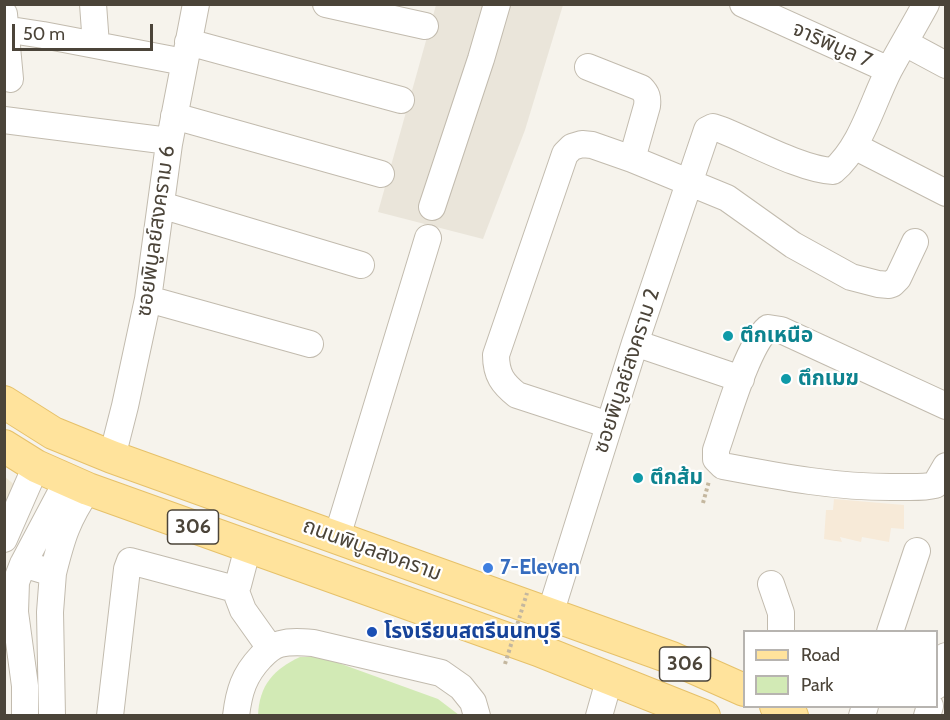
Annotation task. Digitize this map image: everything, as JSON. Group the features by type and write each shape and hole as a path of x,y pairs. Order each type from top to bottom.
{"main road":[{"name":"ถนนพิบูลสงคราม","path":"4,402 53,434 112,457 672,658 743,690"},
{"name":"ถนนพิบูลสงคราม","path":"4,446 36,466 77,485 538,650 704,716"},
{"path":"538,650 550,614"},
{"path":"610,677 624,642"},
{"path":"779,708 792,716"}],"street":[{"path":"93,4 96,45"},
{"name":"ซอยพิบูลย์สงคราม 6","path":"112,457 126,406 148,299 169,141 196,4"},
{"path":"326,4 425,27"},
{"path":"432,207 497,4"},
{"name":"จาริพิบูล 7","path":"743,4 889,70"},
{"path":"926,4 889,70 854,146 945,193"},
{"path":"10,79 5,24 96,45 186,52 401,100"},
{"path":"905,43 945,65"},
{"path":"588,67 641,88 646,93 647,106 632,159"},
{"path":"174,116 381,174"},
{"path":"4,120 169,141"},
{"name":"ซอยพิบูลย์สงคราม 2","path":"550,614 635,343 707,130 713,128 722,130 822,171 833,171 854,146"},
{"path":"609,425 517,395 499,377 496,368 496,355 566,154 572,147 582,144 592,145 727,198 793,245 851,277 892,284 898,278 915,242"},
{"path":"161,205 361,265"},
{"path":"337,537 428,238"},
{"path":"148,299 310,344"},
{"path":"945,406 781,330 768,328 762,334 741,379 716,450 716,459 723,466 787,478 883,488 927,487 935,484 945,466"},
{"path":"635,343 741,379"},
{"path":"4,539 36,466"},
{"path":"25,716 25,686 10,591 22,564 77,485"},
{"path":"52,716 50,612 53,573 63,532 72,513 77,485"},
{"path":"235,589 248,547"},
{"path":"891,630 916,551"},
{"path":"110,716 127,569 130,561 235,589"},
{"path":"22,564 53,573"},
{"path":"771,584 781,613 780,630"},
{"path":"235,589 243,610 270,648"},
{"path":"236,716 239,694 252,668 270,648 292,642 313,643 441,673 461,687 473,702 477,716"},
{"path":"938,679 945,656"},
{"path":"599,716 610,677"}],"path":[{"path":"505,664 527,593"}],"shaded area":[{"path":"436,5 563,5 525,130 483,239 378,212"},
{"path":"5,477 16,486 5,513"},
{"path":"834,499 904,505 904,529 891,528 889,542 862,537 861,542 840,537 842,542 824,539 826,510 833,510"}],"green space":[{"path":"300,657 322,657 438,699 459,715 258,716 261,695 270,679 283,667"}],"place":[{"name":"ตึกเหนือ","path":"728,336"},
{"name":"ตึกเมฆ","path":"786,379"},
{"name":"ตึกส้ม","path":"638,478"},
{"name":"7-Eleven","path":"488,568"},
{"name":"โรงเรียนสตรีนนทบุรี","path":"372,632"}]}
